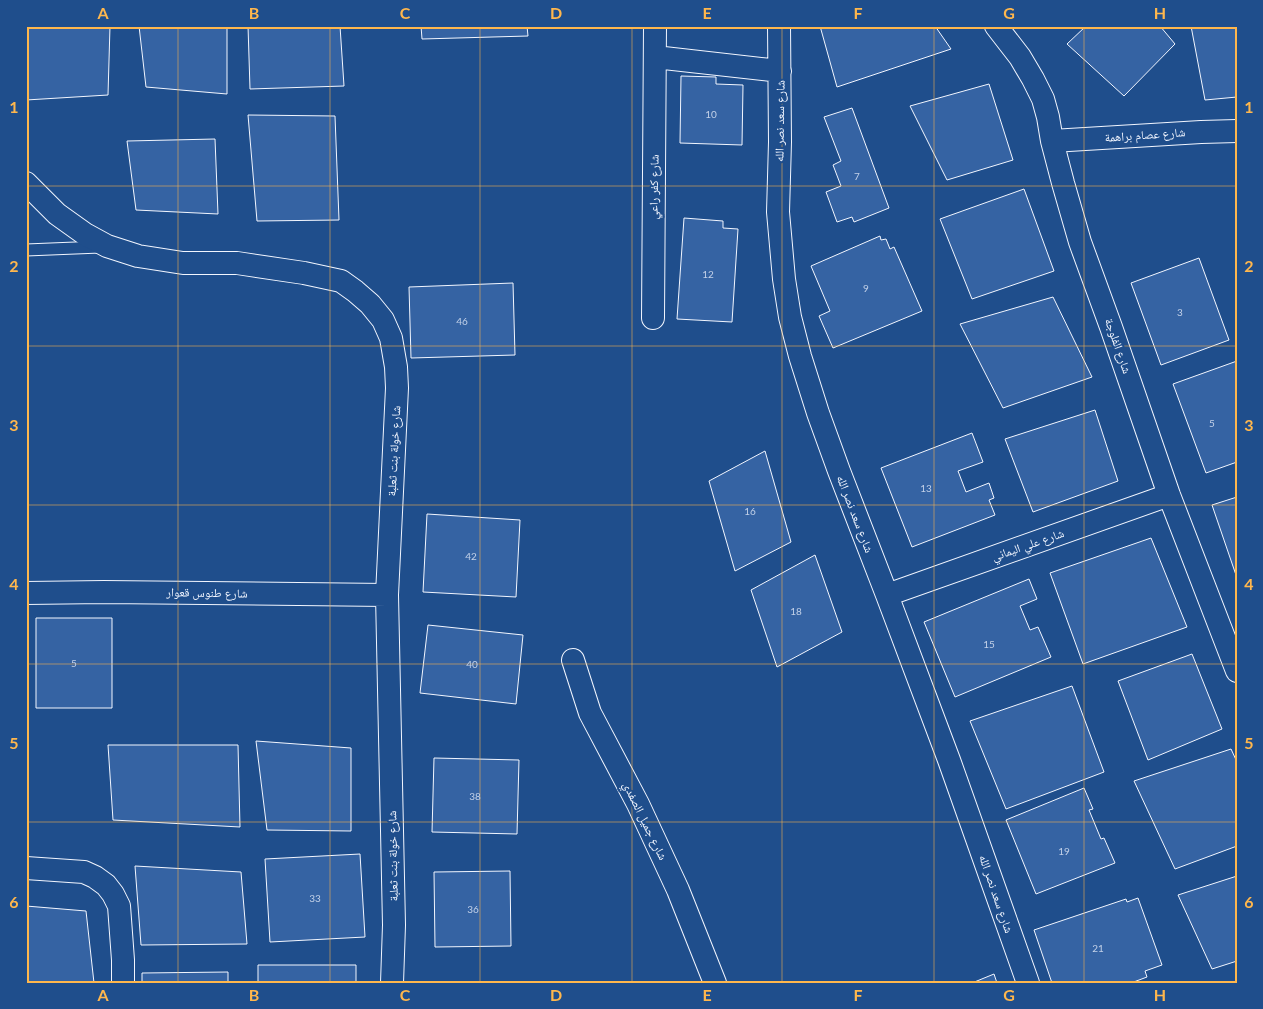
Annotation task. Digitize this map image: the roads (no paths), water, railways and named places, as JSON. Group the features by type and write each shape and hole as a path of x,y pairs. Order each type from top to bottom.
{"street":[{"name":"شارع كفر راعي","path":"653,318 655,26"},
{"name":"شارع سعد نصر الله","path":"779,26 778,212 784,279 790,317 800,356 838,471 949,760 1028,983"},
{"name":"شارع الفلوجة","path":"996,26 1020,57 1040,92 1080,242 1169,495 1237,671"},
{"path":"656,57 780,71"},
{"name":"شارع عصام براهمة","path":"1052,141 1237,131"},
{"name":"شارع خولة بنت ثعلبة","path":"26,183 56,214 85,234 107,246 138,256 183,262 237,264 304,273 340,281 370,304 383,320 391,338 396,367 397,388 387,595 394,925 392,983"},
{"name":"شارع علي اليماني","path":"887,595 1169,495"},
{"name":"شارع طنوس قعوار","path":"26,593 387,595"},
{"name":"شارع جميل الصفدي","path":"573,660 590,713 646,821 678,890 714,983"},
{"path":"26,868 84,872 106,885 114,894 119,906 123,983"}],"lane":[{"path":"26,250 107,246"}]}
